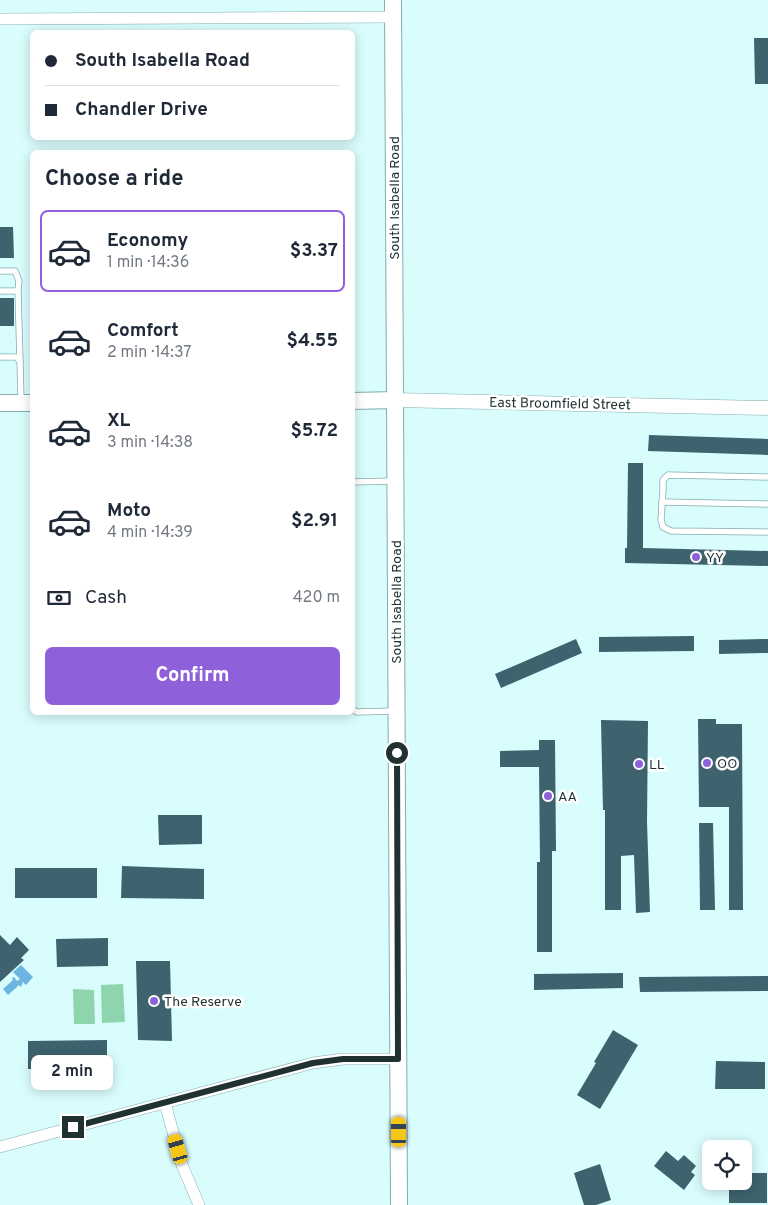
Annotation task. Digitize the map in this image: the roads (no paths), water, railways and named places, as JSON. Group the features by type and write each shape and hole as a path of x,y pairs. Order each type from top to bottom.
{"main road":[{"name":"South Isabella Road","path":"392,0 399,1205"},
{"name":"East Broomfield Street","path":"355,401 395,400"},
{"path":"0,403 27,403"}],"street":[{"path":"0,19 393,17"},
{"name":"East Broomfield Street","path":"395,400 768,408"},
{"path":"0,1147 313,1063 343,1059 398,1059"},
{"path":"165,1102 182,1165 199,1205"}],"lane":[{"path":"0,271 14,271 19,281 20,360 27,403"},
{"path":"0,291 18,291"},
{"path":"0,357 16,357 20,360"},
{"path":"768,476 668,475 664,480 661,520 664,527 671,531 768,532"},
{"path":"355,482 396,482"},
{"path":"662,502 768,504"},
{"path":"355,711 397,711"}],"water":[{"path":"21,965 33,977 26,985 23,982 21,987 19,985 8,995 3,989 13,980 12,978 14,977 17,981 20,979 13,972"}],"place":[{"name":"YY","path":"696,557"},
{"name":"OO","path":"707,763"},
{"name":"LL","path":"639,764"},
{"name":"AA","path":"548,796"},
{"name":"The Reserve","path":"154,1001"}]}
